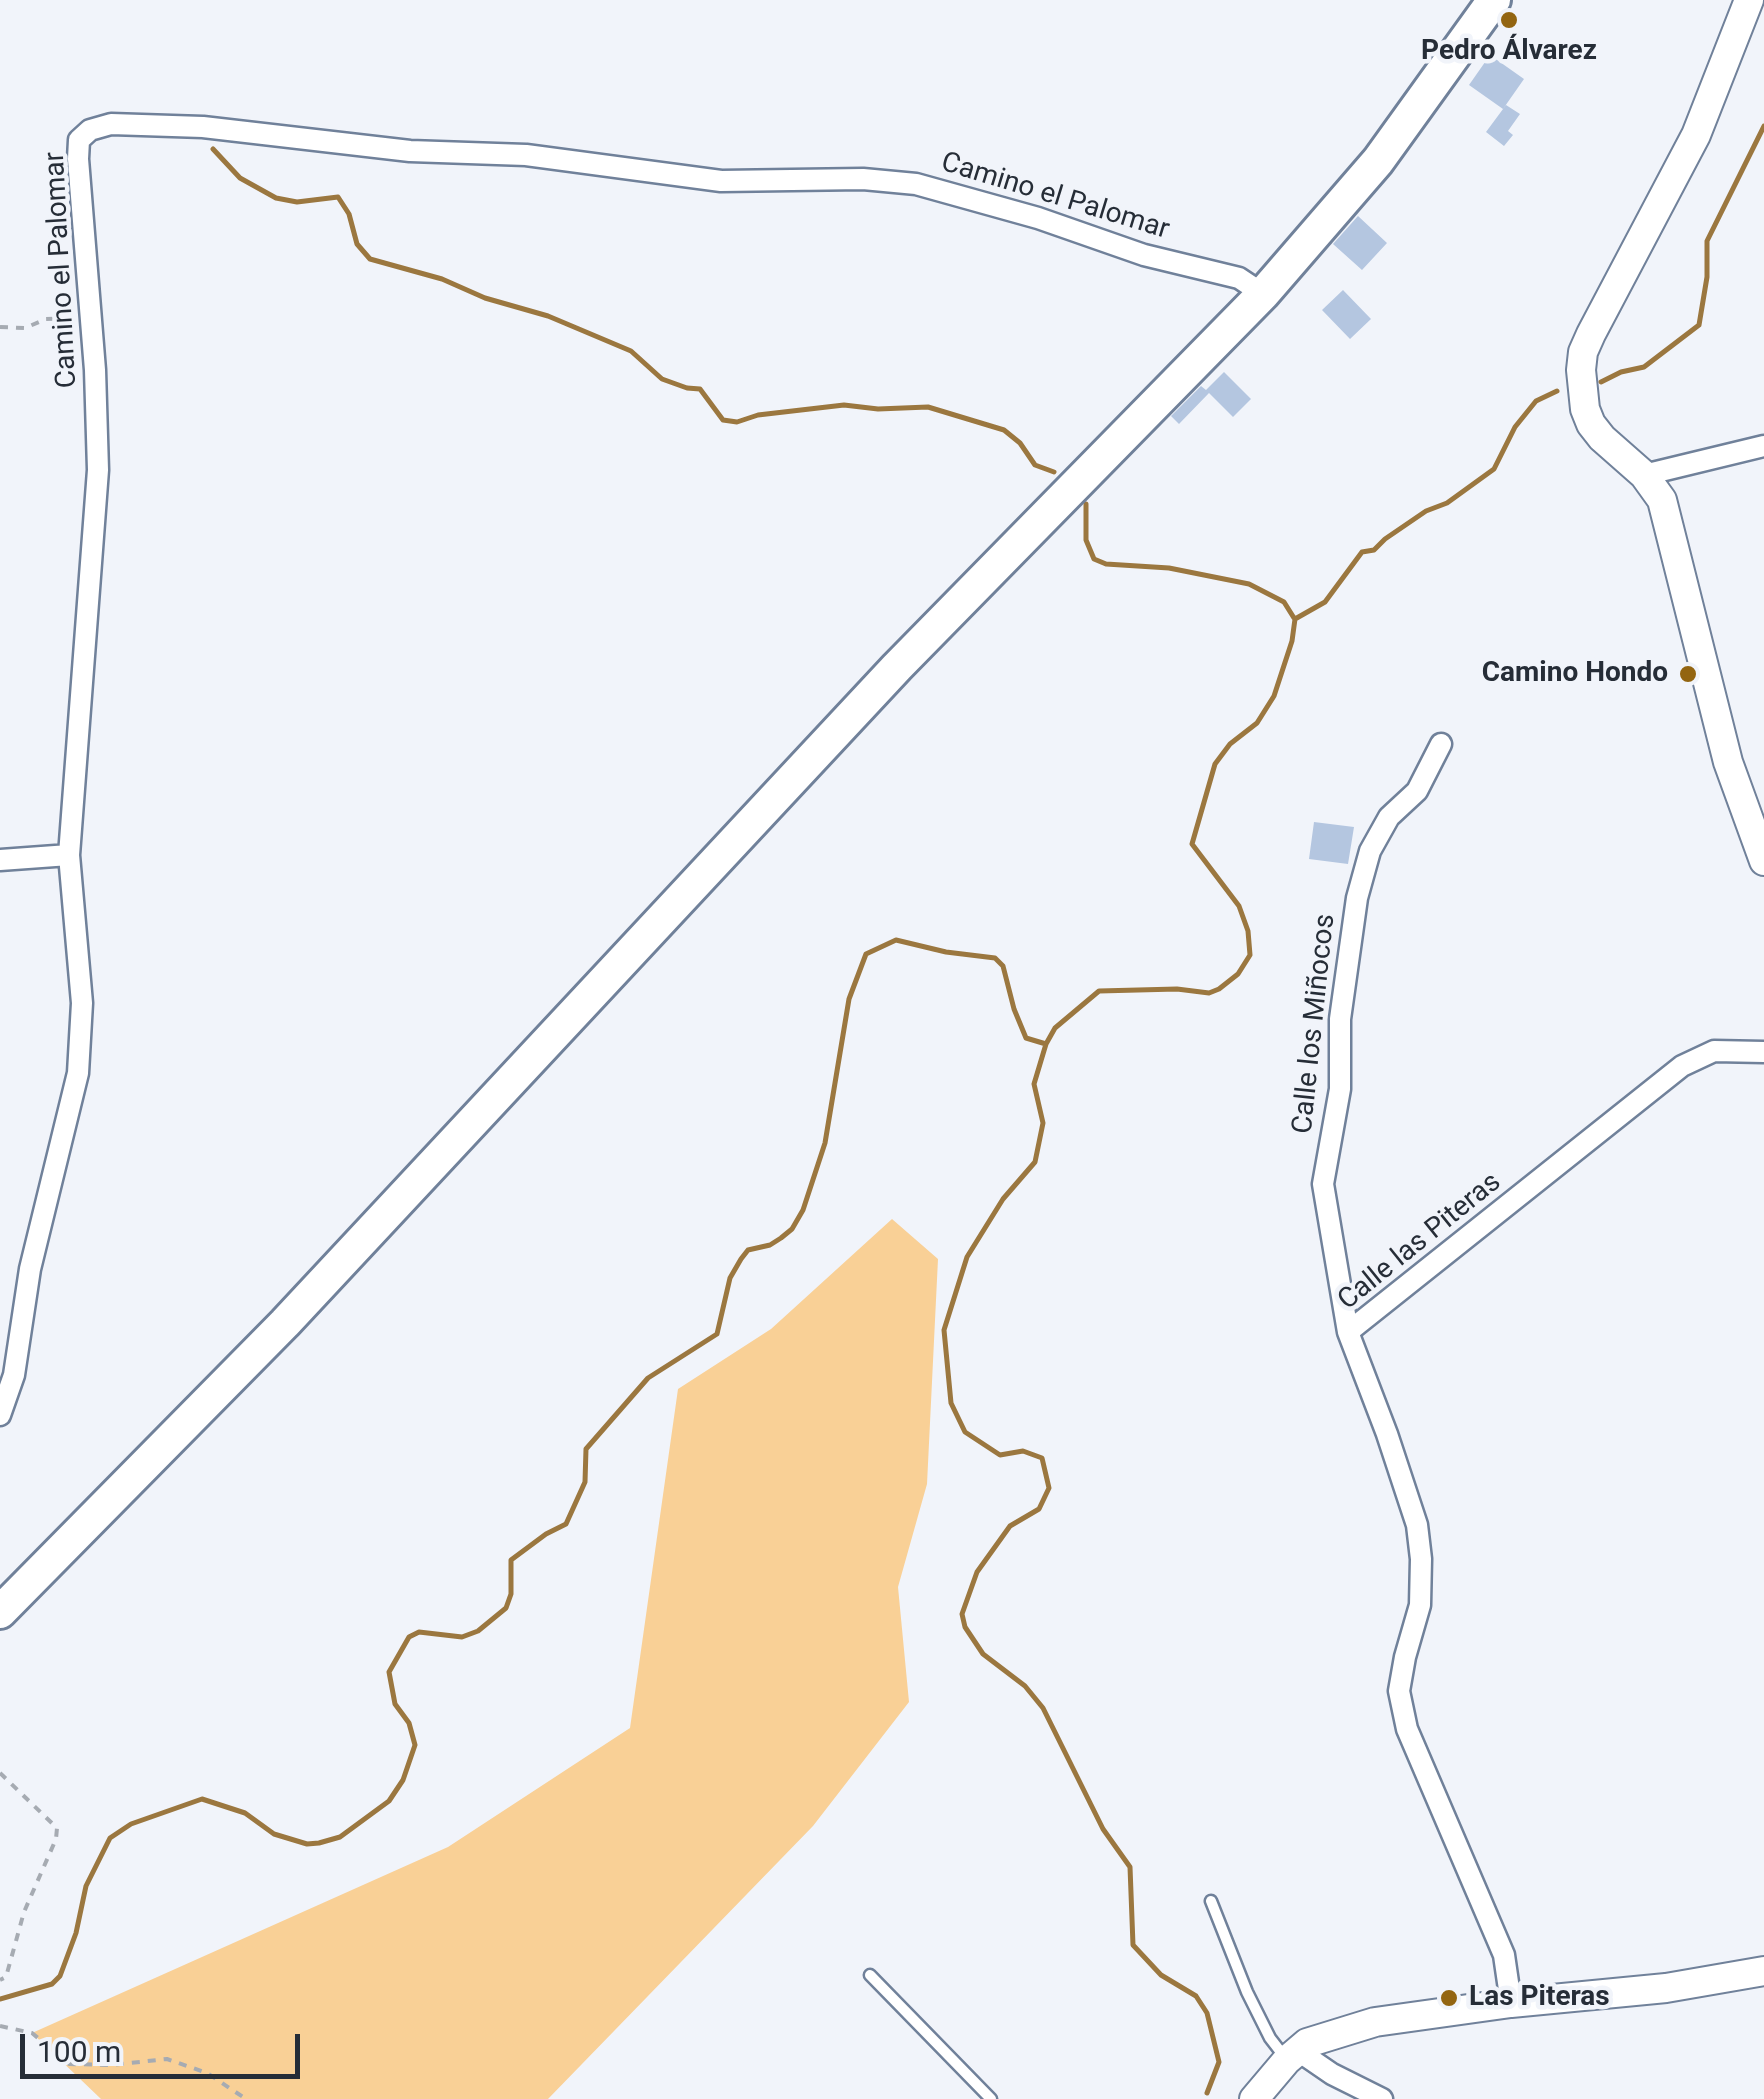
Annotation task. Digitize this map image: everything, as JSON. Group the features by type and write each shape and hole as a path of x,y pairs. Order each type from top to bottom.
{"main road":[{"path":"0,1612 271,1338 898,667 1264,294 1378,161 1494,0"}],"street":[{"path":"1749,0 1696,135 1583,352 1582,387 1591,424 1644,475 1668,514 1728,762 1764,860"},
{"name":"Camino el Palomar","path":"0,1415 14,1376 30,1269 78,1074 82,1002 69,855 98,470 79,140 90,130 110,124 203,128 410,151 526,155 721,181 863,179 916,184 1022,213 1144,255 1239,278 1264,294"},
{"path":"1644,475 1764,446"},
{"name":"Calle los Miñocos","path":"1348,1332 1323,1184 1340,1089 1340,1019 1354,913 1370,851 1389,817 1417,791 1440,744"},
{"path":"0,860 69,855"},
{"name":"Calle las Piteras","path":"1511,2003 1504,1954 1406,1729 1399,1691 1420,1605 1417,1525 1348,1332 1682,1066 1714,1051 1764,1052"},
{"path":"1254,2099 1292,2055 1326,2036 1375,2022 1511,2003 1666,1988 1764,1971"},
{"path":"1292,2055 1382,2099"}],"lane":[{"path":"1211,1901 1270,2038 1292,2055"},
{"path":"870,1974 991,2099"}],"path":[{"path":"0,328 88,318"},
{"path":"0,1773 58,1828 24,1912 6,1977 0,1980"},
{"path":"0,2026 32,2033 68,2064 111,2065 167,2059 208,2073 246,2099"}],"shaded area":[{"path":"892,1219 938,1259 927,1484 898,1587 909,1702 813,1826 548,2099 101,2099 32,2033 448,1847 630,1728 678,1389 771,1329"}],"building":[{"path":"1490,55 1524,79 1503,109 1469,85"},
{"path":"1506,105 1520,114 1508,131 1513,135 1504,146 1486,132"},
{"path":"1358,216 1387,243 1362,270 1333,244"},
{"path":"1343,290 1371,319 1350,339 1322,310"},
{"path":"1224,372 1251,399 1233,417 1209,393 1179,424 1171,416 1201,386 1206,390"},
{"path":"1314,822 1354,827 1348,864 1309,859"}],"waterway":[{"path":"1601,382 1644,367 1699,325 1707,277 1707,241 1764,126"},
{"path":"213,149 240,178 276,198 297,202 338,197 349,214 357,244 370,259 548,316 631,351 662,379 700,389 723,420 737,422 758,415 844,405 878,409 928,407 1004,430 1020,443 1035,465 1054,472"},
{"path":"1207,2093 1219,2062 1207,2013 1196,1996 1161,1975 1133,1945 1130,1867 1103,1829 1043,1708 1025,1686 983,1654 965,1627 962,1614 977,1572 1010,1526 1039,1509 1049,1488 1042,1458 1023,1451 1000,1455 965,1432 951,1403 944,1330 967,1257 1003,1199 1035,1162 1043,1123 1034,1084 1055,1028 1099,991 1177,989 1209,993 1238,974 1250,955 1248,931 1239,906 1192,844 1215,764 1230,744 1257,723 1274,696 1295,619 1325,602 1362,552 1374,550 1426,511 1447,503 1494,469 1515,427 1536,401 1557,391"},
{"path":"1086,504 1086,540 1094,559 1106,564 1169,568 1249,584 1284,602 1294,618"},
{"path":"0,1999 52,1984 60,1976 76,1933 86,1886 110,1838 131,1824 202,1799 245,1813 274,1834 307,1844 319,1843 340,1837 389,1801 403,1780 415,1745 409,1723 395,1704 389,1672 409,1637 419,1632 462,1637 478,1631 506,1608 511,1594 511,1560 566,1524 585,1482 586,1449 648,1378 717,1334 730,1278 741,1259 748,1250 781,1238 792,1229 803,1210 825,1143 849,999 866,954 896,940 995,958 1003,966 1026,1038 1046,1044"}],"place":[{"name":"Pedro Álvarez","path":"1509,20"},
{"name":"Camino Hondo","path":"1688,674"},
{"name":"Las Piteras","path":"1449,1998"}]}
